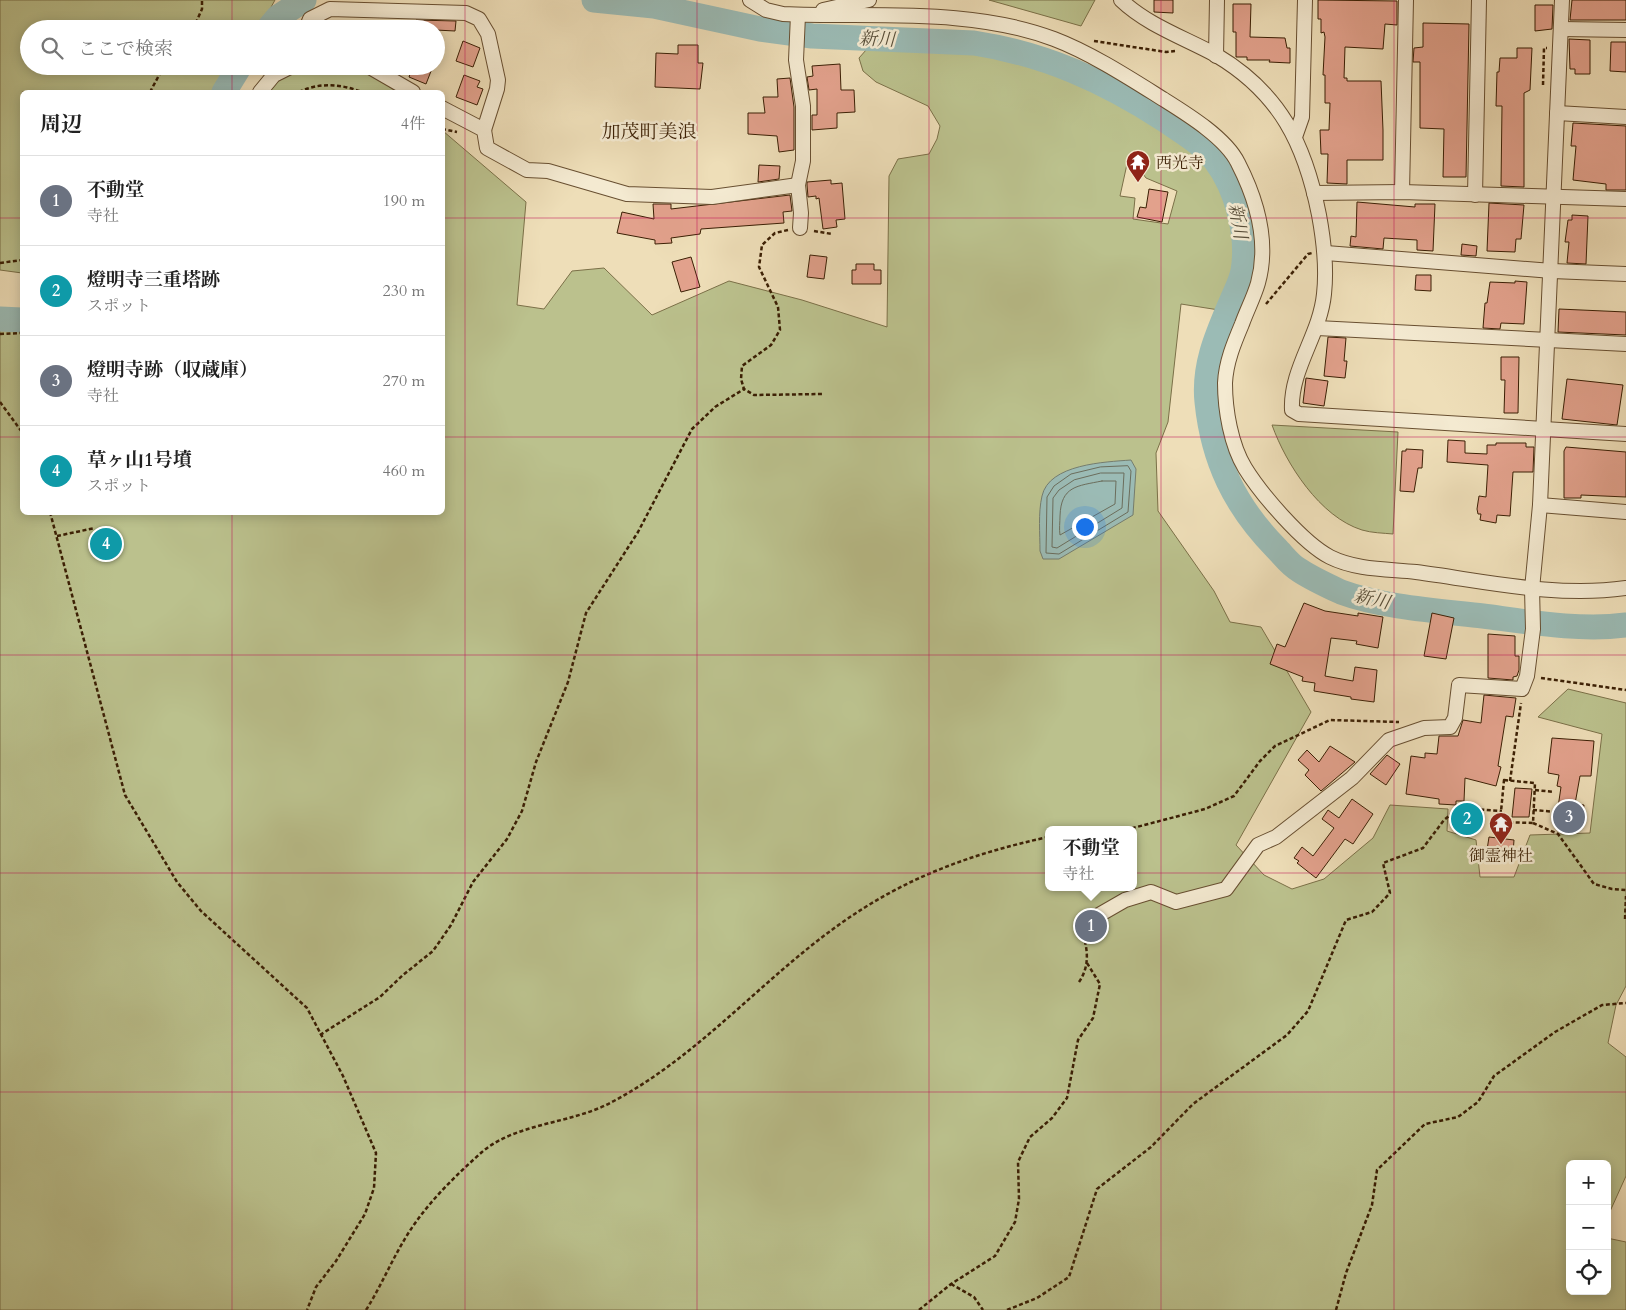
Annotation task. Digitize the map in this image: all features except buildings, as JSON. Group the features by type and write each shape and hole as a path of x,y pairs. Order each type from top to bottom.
{"street":[{"path":"750,0 766,10 798,17 814,14 973,20 1054,39 1126,76 1201,123 1237,160 1260,221 1263,256 1258,284 1227,362 1225,385 1235,446 1245,468 1308,543 1332,558 1368,568 1415,572 1532,589 1609,591 1626,588"},
{"path":"814,14 827,8 869,0"},
{"path":"1121,0 1157,24 1216,56 1262,89 1280,110 1295,137 1307,166 1326,253 1324,295 1317,328 1294,381 1291,395 1292,410 1299,414 1626,434"},
{"path":"1216,56 1218,0"},
{"path":"1295,137 1302,117 1305,0"},
{"path":"1402,192 1406,0"},
{"path":"1476,195 1479,0"},
{"path":"1085,923 1125,900 1151,892 1176,902 1226,889 1258,845 1276,837 1352,778 1389,740 1424,728 1450,727 1455,718 1459,685 1525,683 1533,629 1532,589 1540,504 1552,271 1556,113 1562,0"},
{"path":"310,20 330,10 466,13 480,19 488,34 498,80 484,130 487,148 527,170 548,171 627,194 712,197 798,185"},
{"path":"798,17 796,60 803,106 802,161 798,185 801,213 800,228"},
{"path":"1561,29 1626,30"},
{"path":"262,90 274,75"},
{"path":"384,75 410,90"},
{"path":"445,110 484,130"},
{"path":"1556,113 1626,117"},
{"path":"1314,193 1402,192 1626,199"},
{"path":"1326,253 1552,271 1626,274"},
{"path":"1317,328 1626,344"},
{"path":"1540,504 1626,512"}],"path":[{"path":"197,20 202,9 202,0"},
{"path":"1088,40 1166,52 1176,51"},
{"path":"151,90 159,75"},
{"path":"303,90 312,86 344,85 357,90"},
{"path":"822,394 754,395 744,389 741,379 742,366 771,345 780,330 778,307 759,267 762,244 775,233 800,228 832,234"},
{"path":"1264,307 1308,254 1326,253"},
{"path":"0,263 20,260"},
{"path":"0,334 20,333"},
{"path":"320,1035 380,997 403,975 433,951 451,925 473,882 507,839 522,811 536,762 568,682 586,613 638,532 692,430 714,407 744,389"},
{"path":"0,402 20,429"},
{"path":"51,515 124,795 177,882 201,911 307,1008 343,1076 376,1153 374,1188 366,1214 336,1261 316,1287 307,1310"},
{"path":"58,536 95,528"},
{"path":"1510,780 1525,683 1626,690"},
{"path":"1137,827 1205,809 1234,796 1260,761 1275,746 1330,720 1398,722 1424,728"},
{"path":"1533,823 1535,783 1504,780 1500,822 1533,823 1558,834 1594,884 1612,889 1626,890"},
{"path":"1535,790 1554,792"},
{"path":"1007,1310 1037,1298 1069,1277 1097,1189 1152,1147 1193,1104 1286,1035 1308,1010 1346,920 1372,912 1390,893 1383,863 1423,848 1444,820 1459,808 1502,811"},
{"path":"1534,810 1557,812"},
{"path":"1504,839 1506,822"},
{"path":"366,1310 403,1242 421,1216 452,1180 484,1150 501,1140 526,1130 563,1122 610,1104 644,1082 717,1028 840,923 913,879 981,853 1045,838"},
{"path":"1625,918 1626,896"},
{"path":"1079,982 1085,973 1088,954 1083,936 1085,923"},
{"path":"919,1310 952,1284 994,1256 1015,1222 1019,1199 1018,1162 1030,1137 1052,1118 1067,1098 1078,1040 1094,1018 1100,984 1087,963"},
{"path":"1336,1310 1346,1273 1372,1205 1377,1170 1425,1124 1458,1117 1478,1102 1494,1076 1555,1032 1602,1005 1626,1003"},
{"path":"952,1284 974,1297 983,1310"}],"green space":[{"path":"0,0 275,0 264,20 20,20 20,75 241,75 237,90 20,90 20,273 0,270"},
{"path":"989,0 1095,0 1081,26"},
{"path":"874,41 989,48 1034,60 1088,81 1158,119 1213,164 1230,205 1236,266 1219,310 1181,304 1168,422 1156,453 1158,511 1214,591 1230,622 1261,627 1311,712 1236,845 1264,875 1292,889 1324,879 1373,838 1390,805 1448,809 1447,831 1476,840 1480,877 1514,877 1530,835 1590,833 1602,734 1538,717 1568,689 1626,703 1626,986 1616,1005 1608,1043 1626,1057 1626,1176 1611,1209 1611,1160 1566,1160 1566,1295 1611,1295 1611,1239 1626,1242 1626,1310 0,1310 0,327 15,326 20,317 20,515 445,515 445,133 526,202 517,305 544,309 572,271 604,268 652,315 729,281 802,300 887,327 889,176 898,159 929,154 937,139 940,126 928,106 876,82 863,71 859,58","holes":["1129,155 1146,178 1177,191 1168,224 1133,219 1135,198 1120,196"]},
{"path":"282,75 373,75 394,90 267,90"},
{"path":"1272,425 1398,432 1393,534 1362,530 1332,514 1306,487 1286,456"}],"water":[{"path":"1131,460 1136,469 1133,515 1059,559 1043,559 1040,551 1040,516 1042,496 1047,485 1055,477 1079,467"}],"waterway":[{"name":"新川","path":"276,20 304,0"},
{"name":"新川","path":"594,0 654,6 760,29 812,36 974,43 1000,48 1025,54 1074,71 1097,81 1142,106 1192,138 1210,154 1230,185 1240,213 1244,243 1243,271 1209,362 1206,388 1207,402 1215,444 1228,481 1249,516 1287,560 1304,573 1341,592 1392,605 1554,625 1591,627 1626,625"},
{"name":"新川","path":"225,90 234,75"},
{"name":"新川","path":"0,319 20,320"}],"place":[{"name":"西光寺","path":"1138,183"},
{"name":"草ヶ山1号墳","path":"106,544"},
{"name":"燈明寺跡（収蔵庫）","path":"1569,817"},
{"name":"燈明寺三重塔跡","path":"1467,819"},
{"name":"御霊神社","path":"1501,845"},
{"name":"不動堂","path":"1091,926"}],"district":[{"name":"加茂町美浪","path":"649,131"}]}
